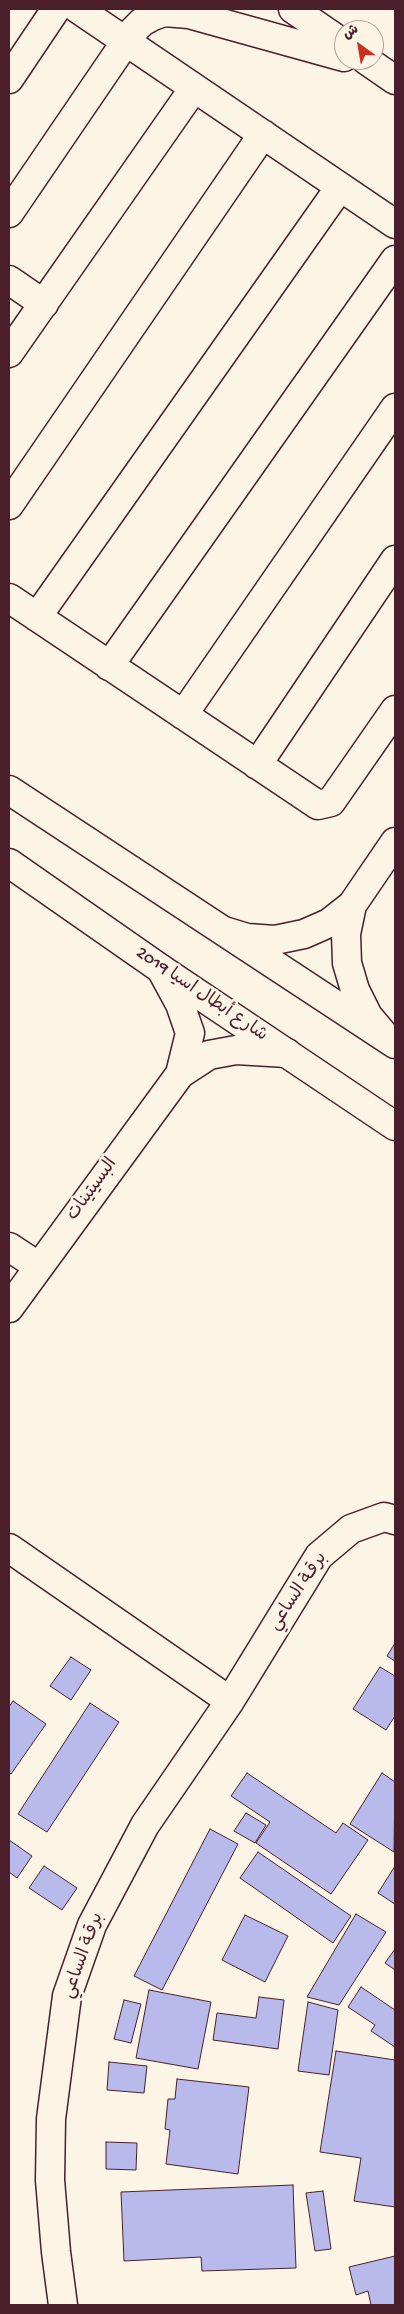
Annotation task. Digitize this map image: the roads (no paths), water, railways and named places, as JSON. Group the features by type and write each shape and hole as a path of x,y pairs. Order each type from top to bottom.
{"street":[{"path":"9,79 56,9"},
{"path":"78,9 395,224"},
{"path":"293,9 334,37"},
{"path":"9,213 86,97 142,22 164,12 177,12 334,54"},
{"path":"378,70 395,80"},
{"path":"9,353 194,88"},
{"path":"9,505 263,134"},
{"path":"37,617 340,187"},
{"path":"109,666 395,260"},
{"path":"9,280 44,304"},
{"path":"182,715 395,408"},
{"path":"257,765 395,560"},
{"path":"9,598 318,805 325,805 331,802 395,710"},
{"path":"9,790 391,1041"},
{"path":"221,930 247,938 276,940 304,934 329,923 352,906 395,842"},
{"name":"شارع أبطال اسيا 2019","path":"9,863 161,969 395,1126"},
{"path":"352,906 347,944 348,963 355,990 368,1016 391,1041"},
{"name":"البسيتينات","path":"161,969 180,1004 190,1033 180,1074"},
{"name":"البسيتينات","path":"9,1308 180,1074 209,1054 236,1050 287,1053"},
{"path":"9,1247 38,1266"},
{"name":"برقـة الساعي","path":"64,2305 56,2252 51,2189 50,2128 67,1996 92,1925 145,1824 230,1701 319,1556 351,1530 384,1517 395,1520"},
{"path":"9,1548 230,1701"}]}
